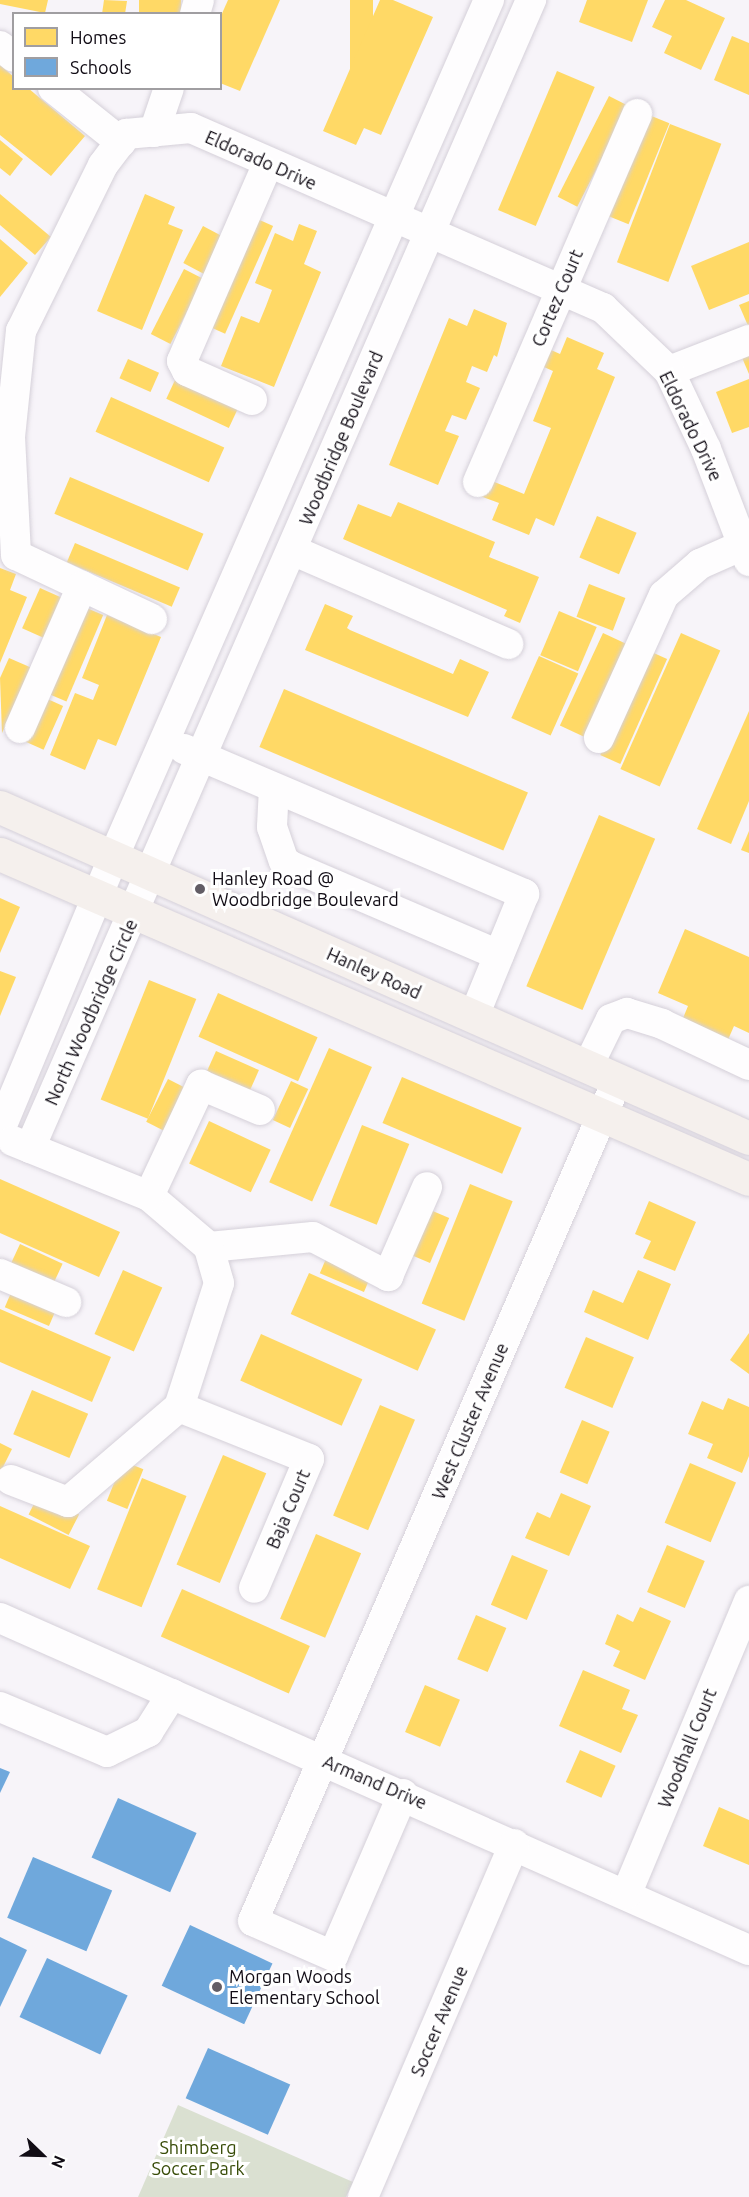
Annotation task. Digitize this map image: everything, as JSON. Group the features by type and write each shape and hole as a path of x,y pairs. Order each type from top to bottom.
{"main road":[{"name":"Hanley Road","path":"0,807 588,1066 617,1081 747,1132"},
{"path":"0,854 601,1117 749,1179"}],"street":[{"path":"113,858 489,0"},
{"name":"Woodbridge Boulevard","path":"150,875 531,0"},
{"path":"0,46 12,55"},
{"path":"56,90 121,142 103,165 10,327 7,407 16,555 152,619"},
{"path":"154,132 168,90"},
{"name":"Cortez Court","path":"478,482 637,114"},
{"name":"Eldorado Drive","path":"121,142 126,134 191,128 392,218 603,308 669,371 706,449 746,553"},
{"path":"252,400 187,371 182,361 268,163"},
{"path":"669,371 749,340"},
{"path":"292,550 508,644"},
{"path":"599,738 664,595 700,564 746,553"},
{"path":"20,728 82,586"},
{"path":"165,740 524,894 474,1016"},
{"path":"274,788 272,827 284,861 499,955"},
{"name":"North Woodbridge Circle","path":"0,1130 113,858"},
{"name":"North Woodbridge Circle","path":"30,1148 150,875"},
{"path":"588,1066 611,1019 627,1014 662,1024 749,1065"},
{"name":"West Cluster Avenue","path":"403,1794 333,1956 252,1921 617,1081"},
{"path":"149,1196 201,1085 260,1110"},
{"path":"0,1135 149,1196 209,1247 219,1283 179,1407 68,1502 11,1480"},
{"path":"209,1247 314,1238 388,1276 427,1188"},
{"path":"0,1275 66,1302"},
{"name":"Baja Court","path":"179,1407 309,1459 254,1588"},
{"name":"Woodhall Court","path":"626,1896 746,1612"},
{"name":"Armand Drive","path":"0,1618 403,1794 749,1950"},
{"path":"0,1707 107,1752 148,1732 172,1694"},
{"name":"Soccer Avenue","path":"363,2197 514,1844"}],"green space":[{"name":"Shimberg Soccer Park","path":"178,2105 353,2182 346,2197 138,2197"}],"building: Homes":[{"path":"0,0 48,0 45,12 0,4"},
{"path":"104,0 127,1 125,12 102,12"},
{"path":"139,0 181,0 181,12 139,12"},
{"path":"228,0 280,0 240,91 222,84 222,14"},
{"path":"350,0 373,0 373,100 350,100"},
{"path":"380,0 393,0 433,17 381,135 364,128 356,145 323,131"},
{"path":"587,0 648,0 632,42 579,22"},
{"path":"665,0 686,0 725,18 701,70 664,53 672,36 652,27"},
{"path":"732,36 749,43 749,95 714,80"},
{"path":"0,65 12,75 12,90 30,90 85,136 51,176 0,135"},
{"path":"557,71 595,87 536,226 498,210"},
{"path":"609,96 629,106 577,207 558,197"},
{"path":"649,115 669,123 629,224 608,216"},
{"path":"670,124 721,144 668,282 617,262"},
{"path":"0,140 23,159 10,176 0,168"},
{"path":"0,194 51,237 35,255 0,225"},
{"path":"145,194 175,207 168,224 183,230 142,330 97,311"},
{"path":"253,217 273,226 225,334 205,325"},
{"path":"299,224 317,231 304,264 321,272 274,387 221,366 241,316 259,323 266,306 272,290 255,283 275,233 293,241"},
{"path":"203,226 224,237 204,274 183,263"},
{"path":"0,239 28,263 0,297"},
{"path":"749,242 749,294 709,310 691,266"},
{"path":"184,269 204,279 170,344 151,334"},
{"path":"749,301 749,328 739,305"},
{"path":"474,309 507,323 497,357 494,355 487,372 472,366 466,382 480,388 466,420 452,415 445,431 459,436 438,485 389,465 449,318 467,326"},
{"path":"567,337 604,353 597,369 615,377 554,526 536,518 529,535 492,520 499,503 480,496 487,479 524,494 551,428 533,421 553,371 535,363 542,346 560,354"},
{"path":"749,349 749,374 740,353"},
{"path":"128,359 159,373 151,392 119,378"},
{"path":"176,378 239,407 229,428 166,399"},
{"path":"749,379 749,427 732,433 716,392"},
{"path":"111,397 224,447 209,482 96,432"},
{"path":"70,477 203,534 188,570 54,514"},
{"path":"398,502 495,542 489,557 539,577 520,623 504,616 507,610 343,539 358,504 391,517"},
{"path":"597,516 637,533 619,574 579,557"},
{"path":"75,543 180,588 172,607 67,562"},
{"path":"0,568 16,574 10,590 27,597 0,663"},
{"path":"589,584 625,598 613,631 576,617"},
{"path":"40,588 62,598 44,638 22,628"},
{"path":"325,604 353,616 347,628 350,630 453,674 460,659 489,672 468,717 305,650"},
{"path":"82,606 103,615 66,702 45,693"},
{"path":"559,611 597,627 578,671 540,655"},
{"path":"107,615 161,637 116,746 98,739 85,770 50,755 75,693 93,700 99,685 82,678"},
{"path":"603,633 627,644 583,736 560,725"},
{"path":"681,633 720,650 660,787 620,769"},
{"path":"647,650 667,659 620,764 600,755"},
{"path":"539,656 578,673 551,736 511,718"},
{"path":"9,658 32,668 2,733 0,678"},
{"path":"284,689 528,793 503,851 259,747"},
{"path":"43,697 63,706 44,750 23,741"},
{"path":"749,711 749,801 731,844 697,829"},
{"path":"599,815 655,839 582,1010 526,986"},
{"path":"749,831 749,853 741,850"},
{"path":"0,898 20,907 0,953"},
{"path":"685,929 749,957 749,1033 734,1026 727,1042 681,1023 688,1006 658,993"},
{"path":"0,971 16,977 0,1016"},
{"path":"149,980 196,999 148,1119 101,1100"},
{"path":"218,993 318,1037 298,1081 198,1037"},
{"path":"329,1048 372,1067 312,1201 269,1182"},
{"path":"216,1051 259,1070 250,1090 207,1071"},
{"path":"402,1077 522,1128 502,1174 382,1123"},
{"path":"168,1079 188,1089 166,1132 146,1122"},
{"path":"291,1081 308,1089 290,1128 273,1120"},
{"path":"209,1121 271,1150 251,1192 189,1164"},
{"path":"362,1125 409,1144 377,1225 329,1206"},
{"path":"0,1179 120,1232 99,1277 0,1233"},
{"path":"470,1184 513,1201 464,1321 422,1304"},
{"path":"649,1201 696,1222 675,1271 643,1258 651,1241 635,1234"},
{"path":"428,1209 449,1218 430,1263 409,1254"},
{"path":"20,1244 63,1264 53,1284 11,1264"},
{"path":"328,1254 372,1273 364,1292 320,1273"},
{"path":"123,1270 162,1287 134,1351 95,1334"},
{"path":"638,1270 671,1284 648,1340 584,1312 593,1290 623,1303"},
{"path":"309,1273 436,1330 418,1371 291,1314"},
{"path":"13,1288 57,1307 49,1326 5,1307"},
{"path":"0,1309 111,1357 92,1402 0,1362"},
{"path":"749,1333 749,1374 730,1360"},
{"path":"261,1334 362,1379 342,1426 240,1381"},
{"path":"586,1337 634,1357 612,1408 565,1388"},
{"path":"32,1390 88,1414 69,1458 13,1434"},
{"path":"728,1398 749,1407 749,1456 742,1473 707,1458 713,1444 688,1434 702,1401 723,1410"},
{"path":"380,1405 415,1420 368,1530 333,1515"},
{"path":"582,1420 610,1432 587,1484 560,1472"},
{"path":"0,1443 12,1449 0,1473"},
{"path":"223,1455 266,1473 220,1583 177,1565"},
{"path":"123,1461 143,1469 127,1509 107,1501"},
{"path":"690,1463 736,1483 711,1542 665,1523"},
{"path":"142,1478 187,1496 142,1607 97,1589"},
{"path":"561,1493 591,1506 569,1556 525,1538 537,1512 550,1518"},
{"path":"39,1494 79,1514 69,1535 29,1514"},
{"path":"0,1506 90,1546 70,1589 0,1558"},
{"path":"316,1534 361,1553 325,1638 280,1619"},
{"path":"667,1545 705,1561 685,1608 647,1592"},
{"path":"512,1555 548,1570 527,1620 491,1605"},
{"path":"182,1589 310,1646 289,1693 161,1637"},
{"path":"640,1607 671,1621 645,1680 613,1666 620,1651 605,1644 617,1614 633,1622"},
{"path":"476,1615 506,1628 488,1672 457,1659"},
{"path":"583,1670 630,1690 622,1709 638,1715 621,1753 559,1726"},
{"path":"425,1685 460,1700 440,1747 405,1732"},
{"path":"580,1750 616,1766 601,1798 566,1782"},
{"path":"719,1807 749,1820 749,1865 703,1846"}],"building: Schools":[{"path":"0,1768 10,1772 0,1793"},
{"path":"118,1798 197,1833 170,1892 92,1857"},
{"path":"33,1857 112,1891 86,1951 7,1918"},
{"path":"190,1925 272,1963 244,2024 162,1986"},
{"path":"0,1937 27,1950 0,2007"},
{"path":"47,1958 128,1996 100,2055 20,2017"},
{"path":"208,2048 290,2085 268,2135 186,2098"}],"place":[{"name":"Hanley Road @ Woodbridge Boulevard","path":"200,889"},
{"name":"Morgan Woods Elementary School","path":"217,1987"}]}
